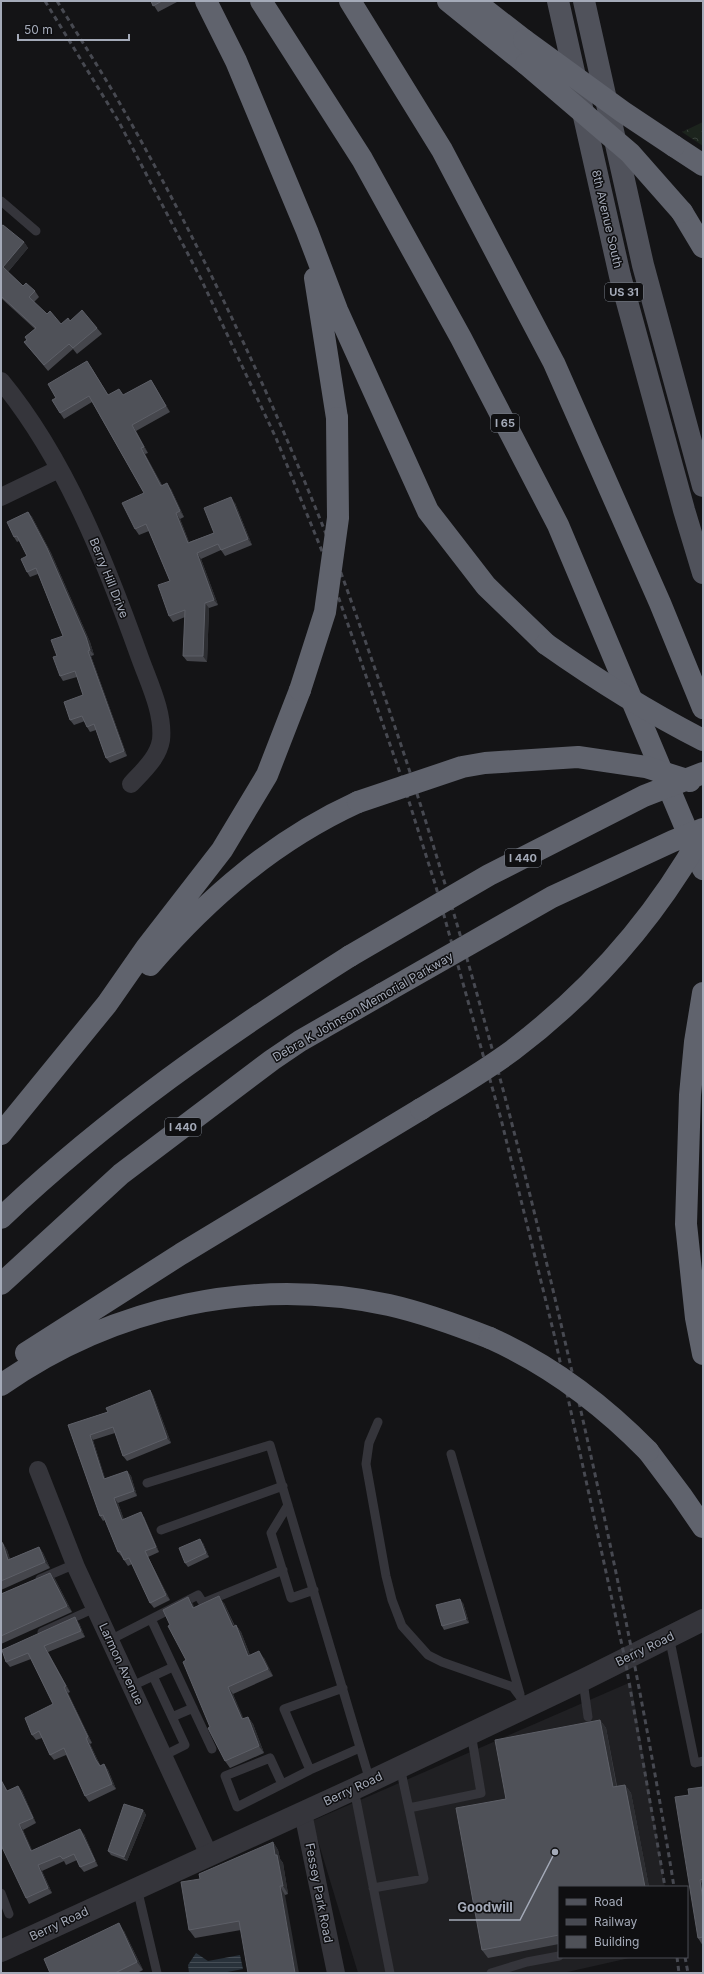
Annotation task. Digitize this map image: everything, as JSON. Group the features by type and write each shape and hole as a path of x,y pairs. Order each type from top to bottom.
{"highway":[{"path":"206,1 236,61 307,231 337,310 428,512 486,586 546,644 636,704 703,740"},
{"name":"I 65","path":"261,1 362,159 461,338 558,525 703,869"},
{"path":"350,1 442,150 554,364 660,603 703,708"},
{"path":"448,1 526,64 630,152 682,212 703,246"},
{"path":"474,1 622,112 703,165"},
{"path":"1,1134 107,1004 146,948 204,875 240,823 267,775 300,690 325,612 338,518 337,418 307,231"},
{"path":"107,1004 146,969 226,886 288,840 320,821 358,802 462,767 485,762 578,757 646,767 703,785"},
{"name":"I 440","path":"1,1218 88,1141 153,1090 202,1055 350,956 489,875 644,796 703,773"},
{"name":"Debra K Johnson Memorial Parkway","path":"1,1284 127,1170 272,1060 300,1041 552,897 672,841 703,829"},
{"path":"1,1371 57,1332 181,1254 421,1109 512,1050 553,1018 592,982 625,946 654,910 680,872 703,832"},
{"path":"703,994 695,1042 690,1095 686,1224 696,1318 703,1354"},
{"path":"1,1385 65,1346 117,1323 186,1304 239,1296 274,1294 310,1295 372,1302 436,1318 490,1338 522,1354 564,1379 607,1412 648,1452 677,1489 703,1527"}],"main road":[{"name":"8th Avenue South","path":"584,1 642,265 703,486"},
{"name":"8th Avenue South","path":"558,3 620,276 684,510 703,573"}],"street":[{"name":"Berry Hill Drive","path":"1,381 16,399 59,469 102,559 137,650 160,720 161,738 157,752 148,766 131,784"},
{"path":"1,497 59,469"},
{"name":"Larmon Avenue","path":"38,1470 75,1564 208,1855"},
{"name":"Berry Road","path":"1,1951 208,1855 303,1813 471,1733 524,1701 583,1680 670,1636 702,1623"},
{"name":"Fessey Park Road","path":"303,1813 336,1973"}],"lane":[{"path":"1,201 36,231"},
{"path":"378,1422 369,1443 366,1464 386,1576 392,1600 402,1626 428,1655 442,1662 513,1687 524,1701"},
{"path":"147,1483 270,1445 360,1748 362,1785 373,1888 390,1973"},
{"path":"452,1454 524,1701"},
{"path":"161,1530 283,1486"},
{"path":"288,1505 271,1533 282,1570 291,1598 314,1590"},
{"path":"28,1584 75,1564"},
{"path":"110,1640 198,1595 203,1603 282,1570"},
{"path":"30,1638 95,1608"},
{"path":"151,1619 212,1749"},
{"path":"670,1636 699,1762"},
{"path":"132,1686 173,1667"},
{"path":"153,1676 185,1745 163,1756"},
{"path":"583,1680 588,1717"},
{"path":"310,1770 284,1709 342,1688"},
{"path":"172,1717 193,1708"},
{"path":"409,1808 481,1793 471,1733"},
{"path":"282,1784 270,1758 225,1776 237,1807 310,1770 360,1748"},
{"path":"373,1888 424,1879 400,1766"},
{"path":"137,1888 157,1973"},
{"path":"1,1894 9,1914"},
{"path":"491,1973 527,1962 558,1956"}],"shaded area":[{"path":"631,1682 665,1886 558,1886 558,1958 630,1958 563,1973 358,1973 312,1821"},
{"path":"196,1953 208,1961 240,1955 243,1969 222,1973 189,1973 188,1965"}],"green space":[{"path":"703,122 703,146 682,132"}],"building":[{"path":"151,1 162,1 153,6"},
{"path":"3,225 24,242 3,267 23,286 26,283 35,291 29,297 47,314 50,311 61,324 68,318 70,321 82,310 97,328 73,348 69,344 44,365 24,342 27,340 25,337 36,328 1,296 1,226"},
{"path":"87,361 108,395 119,389 123,395 151,380 166,406 132,425 144,447 141,448 161,486 167,483 180,511 176,513 188,543 214,533 204,508 231,497 248,539 221,550 218,544 197,553 214,600 205,603 203,656 183,656 185,610 169,616 158,585 170,581 146,524 135,529 122,503 144,493 89,396 60,413 52,400 56,398 48,384"},
{"path":"28,512 47,548 86,637 90,650 88,651 124,751 106,758 94,724 87,727 82,716 70,720 64,702 83,695 75,671 60,676 53,657 57,656 51,640 63,636 36,568 27,572 21,559 27,556 17,536 14,537 7,522"},
{"path":"150,1390 167,1438 123,1456 113,1427 90,1435 104,1479 127,1471 134,1491 114,1498 122,1520 141,1512 156,1547 145,1551 166,1595 150,1603 129,1558 124,1560 120,1551 118,1552 103,1515 100,1516 68,1425 108,1412 106,1408"},
{"path":"200,1539 206,1553 185,1563 179,1548"},
{"path":"1,1541 8,1560 39,1547 45,1562 1,1581"},
{"path":"50,1573 67,1606 1,1636 1,1594"},
{"path":"219,1596 233,1627 236,1625 248,1656 259,1651 268,1669 228,1687 242,1719 248,1717 259,1746 225,1761 208,1728 210,1727 183,1662 186,1660 168,1626 170,1625 163,1610 188,1597 193,1608"},
{"path":"460,1599 466,1619 442,1626 436,1605"},
{"path":"75,1617 81,1631 44,1646 66,1686 64,1687 88,1737 86,1738 96,1760 100,1766 104,1764 112,1784 85,1796 64,1748 50,1755 39,1731 32,1735 25,1718 53,1704 28,1653 6,1662 2,1650"},
{"path":"600,1720 613,1787 625,1785 645,1886 558,1886 558,1935 482,1950 456,1808 506,1799 495,1740"},
{"path":"1,1780 7,1791 18,1786 33,1818 19,1824 31,1851 80,1829 95,1861 80,1867 74,1854 63,1859 60,1856 38,1865 48,1888 26,1898 1,1845"},
{"path":"703,1787 703,1879 700,1880 703,1901 703,1937 698,1938 675,1797 689,1795 688,1789"},
{"path":"124,1804 143,1810 124,1857 108,1851"},
{"path":"273,1842 283,1886 280,1886 295,1973 248,1973 239,1921 189,1930 181,1882 200,1879 199,1874"},
{"path":"119,1923 137,1962 115,1973 50,1973 44,1959"}],"railway":[{"path":"45,1 119,122 201,279 276,438 324,556 400,773 436,887 501,1119 554,1334 625,1659 665,1886"},
{"path":"57,1 115,95 144,146 199,251 250,357 298,465 328,540 360,625 408,765 455,918 499,1073 557,1307 621,1596 649,1741 674,1886"},
{"path":"677,1958 679,1973"},
{"path":"685,1958 688,1973"}],"place":[{"name":"Goodwill","path":"555,1852"}]}
